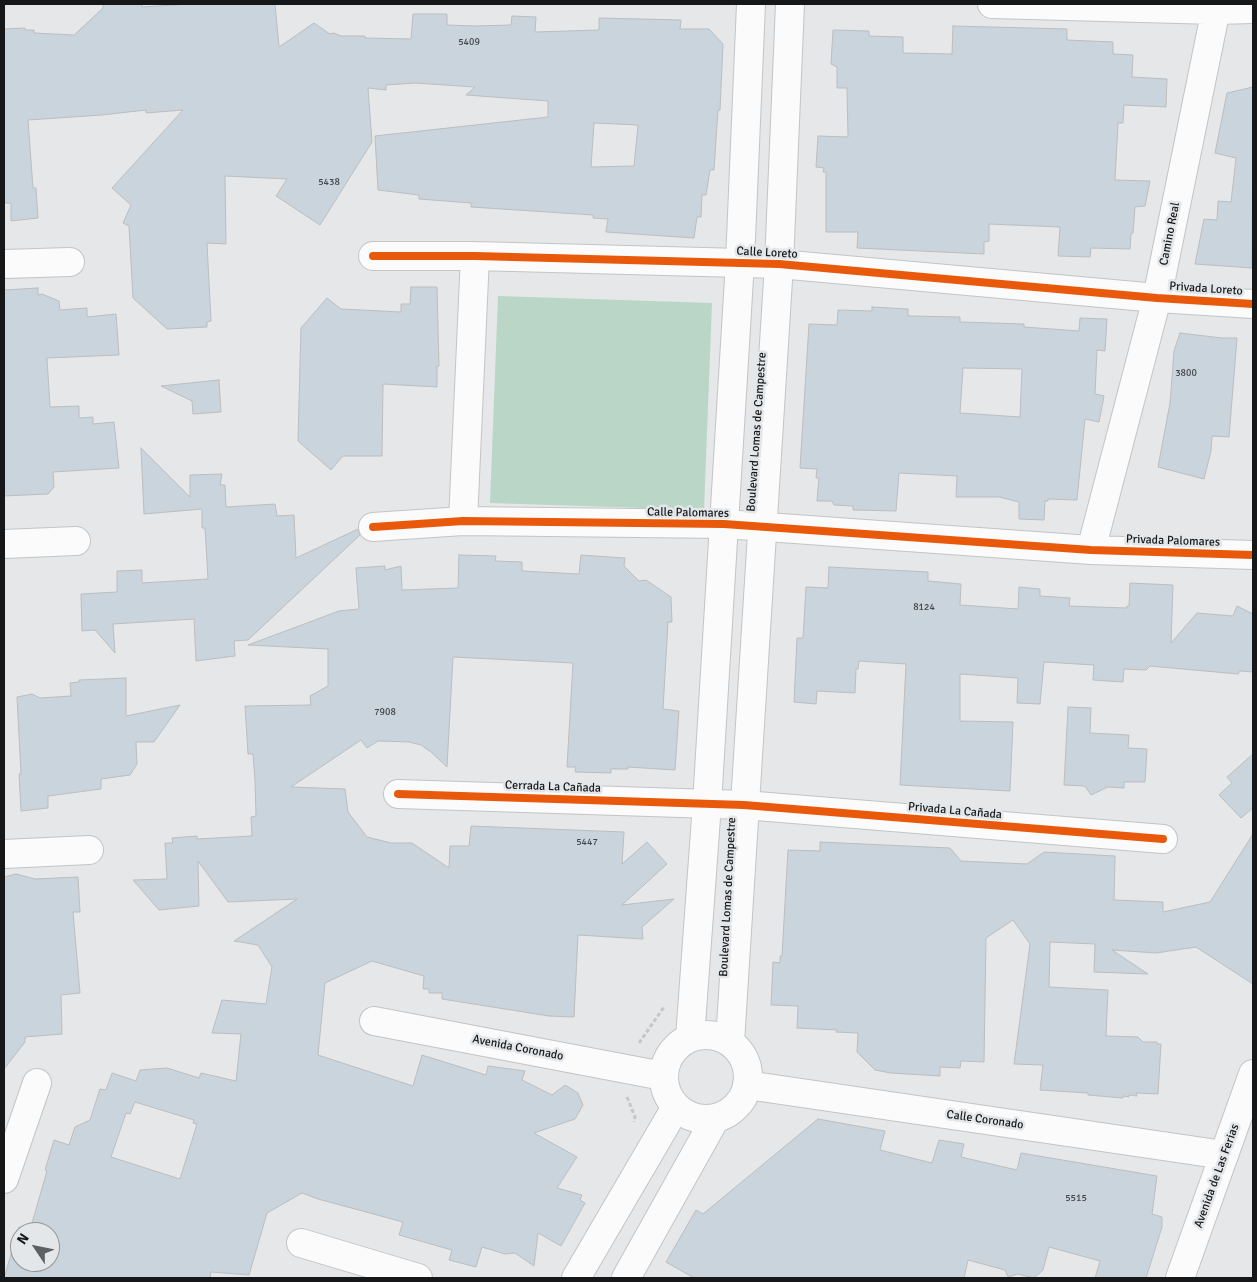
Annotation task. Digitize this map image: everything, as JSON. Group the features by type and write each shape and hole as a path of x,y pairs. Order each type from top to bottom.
{"street":[{"name":"Boulevard Lomas de Campestre","path":"690,1038 707,804 740,262 752,4"},
{"name":"Boulevard Lomas de Campestre","path":"730,1042 779,264 790,4"},
{"path":"992,4 1253,9"},
{"name":"Camino Real","path":"1091,550 1157,298 1216,7"},
{"name":"Calle Loreto","path":"373,256 475,256 779,264 1157,298"},
{"path":"463,522 475,256"},
{"path":"4,264 70,262"},
{"name":"Privada Loreto","path":"1157,298 1253,304"},
{"name":"Calle Palomares","path":"373,527 463,522 724,524 1091,550"},
{"path":"4,544 76,541"},
{"name":"Privada Palomares","path":"1091,550 1253,555"},
{"name":"Cerrada La Cañada","path":"398,794 744,805"},
{"name":"Privada La Cañada","path":"744,805 1163,839"},
{"path":"4,854 89,850"},
{"name":"Avenida Coronado","path":"374,1021 663,1076"},
{"path":"704,1035 717,1036 730,1042 740,1052 746,1064 748,1078 746,1092 739,1104 728,1113 715,1118 701,1120 688,1116 676,1108 668,1096 663,1076 669,1056 678,1045 690,1038 704,1035"},
{"name":"Avenida de Las Ferias","path":"1188,1274 1224,1154 1253,1074"},
{"path":"6,1168 37,1083"},
{"name":"Calle Coronado","path":"747,1085 1224,1154"},
{"path":"576,1278 676,1108"},
{"path":"626,1278 715,1118"},
{"path":"301,1243 418,1278"}],"path":[{"path":"634,1129 635,1118 627,1096 626,1083 640,1039 667,1003"}],"green space":[{"path":"498,296 712,303 704,510 490,503"}],"building":[{"path":"104,4 142,4 142,7 189,4 275,4 279,47 314,23 330,34 334,33 341,36 411,39 413,14 447,14 447,25 475,26 511,25 512,16 536,17 535,32 599,30 599,18 681,20 680,29 709,29 723,44 720,110 718,110 714,170 710,170 706,195 702,195 701,217 697,217 694,238 606,232 608,219 593,218 593,215 471,207 471,203 419,199 419,195 378,190 375,136 548,117 548,101 466,95 475,87 415,83 386,85 386,90 368,88 372,142 320,225 276,196 287,179 225,176 226,244 207,243 211,321 207,322 207,327 167,329 133,298 129,226 123,223 131,205 112,188 183,110 146,113 146,110 28,120 33,188 36,188 38,218 11,221 11,203 4,203 4,29 25,28 25,30 34,30 34,33 74,35 102,9","holes":["594,123 638,125 634,166 591,167"]},
{"path":"953,26 1067,29 1067,40 1113,42 1113,54 1133,55 1132,77 1167,79 1166,107 1124,105 1123,123 1118,123 1115,180 1150,181 1145,206 1135,207 1130,249 1091,248 1090,257 1058,256 1060,227 989,224 989,241 984,242 984,254 857,248 858,232 826,232 826,172 823,172 824,168 816,167 818,136 848,137 847,88 837,88 837,67 831,64 833,30 869,31 869,36 903,37 903,53 952,54"},
{"path":"1253,87 1252,268 1195,264 1204,219 1217,220 1218,201 1231,202 1236,158 1215,153 1227,93"},
{"path":"411,287 437,287 439,366 437,366 437,387 383,384 382,456 343,456 331,470 298,441 301,328 327,298 341,309 401,312 401,304 410,304"},
{"path":"38,288 38,295 42,294 59,301 60,310 87,308 87,317 116,314 119,355 47,358 50,407 79,406 79,418 93,417 93,424 114,422 119,468 53,472 54,487 48,494 4,496 4,290"},
{"path":"872,307 908,309 908,316 960,317 960,322 1024,324 1024,327 1079,331 1080,318 1107,319 1105,351 1097,350 1095,394 1104,396 1099,422 1085,419 1077,500 1048,499 1048,501 1045,501 1044,520 1019,519 1019,502 999,497 956,497 957,476 899,473 896,511 853,510 853,506 834,505 832,501 817,501 819,478 816,478 817,469 800,468 809,324 837,325 838,310 872,311","holes":["963,368 1022,369 1020,417 960,413"]},
{"path":"1180,333 1237,338 1229,437 1212,436 1211,451 1204,479 1158,467 1170,403 1174,351"},
{"path":"219,380 221,412 193,414 192,401 161,386"},
{"path":"141,448 190,497 190,475 222,474 220,485 225,485 226,507 275,504 277,516 294,515 296,558 358,529 360,535 248,640 234,641 235,656 196,661 194,619 113,624 115,653 95,630 82,631 81,594 117,592 117,571 142,570 142,583 208,579 205,528 202,528 202,509 144,514"},
{"path":"459,555 496,556 495,561 522,562 522,571 579,574 581,555 625,558 624,566 639,581 646,580 671,597 672,622 668,622 663,709 679,711 675,770 628,767 628,769 611,769 611,773 575,772 576,767 567,767 573,663 453,657 447,767 421,745 409,742 378,741 367,748 361,740 291,787 345,789 348,812 367,837 391,843 412,843 449,868 450,846 469,846 471,826 624,832 622,864 647,842 667,864 622,905 674,899 642,927 643,939 578,935 574,1017 549,1016 442,999 442,993 429,993 429,989 423,989 424,976 372,961 325,983 318,1055 413,1086 422,1055 486,1075 488,1066 525,1071 522,1080 552,1095 565,1085 578,1093 583,1105 575,1119 534,1133 577,1157 557,1188 582,1195 580,1200 585,1203 561,1246 538,1233 534,1266 515,1253 505,1254 482,1247 476,1267 449,1260 452,1250 399,1235 403,1222 302,1193 267,1213 249,1275 211,1272 210,1278 4,1278 10,1258 10,1272 60,1272 60,1222 32,1222 47,1171 45,1170 54,1140 69,1145 75,1127 90,1120 100,1089 106,1090 112,1073 136,1081 140,1070 167,1068 199,1078 201,1073 236,1081 241,1034 212,1033 222,1000 266,1004 272,967 258,945 234,941 297,899 228,902 198,861 199,906 159,910 133,880 167,879 165,843 173,843 172,838 197,836 197,839 252,836 251,817 256,816 255,781 253,754 248,754 245,706 311,705 310,696 328,686 328,649 248,645 339,611 359,609 356,568 385,566 385,570 401,566 402,590 458,588","holes":["135,1102 194,1120 193,1123 197,1124 180,1179 111,1157 126,1113 130,1114"]},
{"path":"829,567 928,572 928,581 961,584 960,605 1018,609 1019,587 1040,589 1040,596 1070,598 1069,606 1127,608 1129,606 1130,583 1173,585 1171,643 1197,613 1233,616 1237,606 1253,614 1253,672 1240,671 1238,674 1150,666 1146,670 1124,669 1123,682 1093,680 1094,665 1044,662 1040,704 1017,703 1018,678 960,674 960,721 1013,722 1010,791 900,785 906,664 859,661 858,669 856,669 855,693 817,691 816,704 794,702 797,638 803,638 806,587 828,588"},
{"path":"126,678 126,716 180,705 154,742 136,742 137,764 130,775 101,779 101,789 48,796 48,808 21,811 17,697 32,694 40,698 71,696 70,683 79,682 79,680"},
{"path":"1068,707 1091,708 1090,733 1129,735 1128,748 1147,749 1145,782 1124,782 1124,788 1108,787 1091,795 1085,786 1064,785"},
{"path":"1253,754 1253,808 1241,818 1219,795 1232,783 1227,777"},
{"path":"1253,834 1253,984 1196,947 1156,953 1112,950 1148,974 1094,972 1095,944 1050,942 1049,987 1108,990 1106,1036 1138,1037 1143,1042 1157,1042 1157,1044 1161,1044 1158,1094 1136,1093 1137,1096 1129,1095 1129,1097 1123,1096 1123,1098 1088,1095 1088,1093 1040,1090 1043,1065 1014,1064 1030,944 1013,920 986,938 984,1062 961,1061 960,1068 940,1067 940,1076 891,1073 875,1070 857,1052 858,1033 797,1028 798,1006 771,1005 773,962 780,963 780,956 782,956 788,850 820,851 820,842 950,848 961,861 1027,864 1044,852 1115,856 1114,900 1163,902 1163,912 1210,902"},
{"path":"16,874 35,879 78,877 80,912 73,912 80,993 61,995 62,1034 25,1037 25,1042 4,1069 4,877"},
{"path":"818,1119 885,1131 880,1150 932,1163 939,1140 964,1144 961,1157 1017,1170 1021,1153 1157,1176 1152,1214 1162,1217 1162,1227 1146,1278 1095,1278 1100,1261 1049,1247 1043,1270 1034,1278 1018,1274 1008,1277 1005,1270 968,1260 964,1278 694,1278 666,1262 696,1210 703,1214"}],"cycle path":[{"path":"373,256 475,256 779,264 1157,298 1253,304"},
{"path":"373,527 463,521 724,524 1091,550 1253,555"},
{"path":"398,794 744,805 1163,839"}]}
